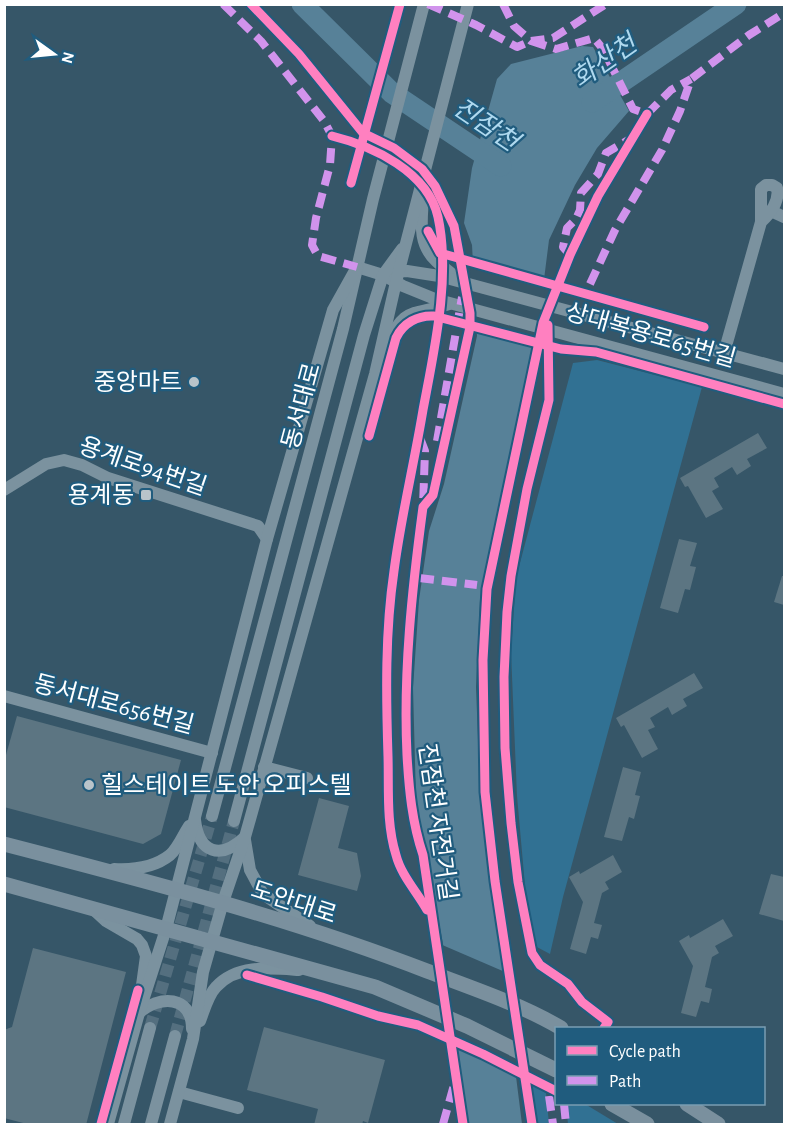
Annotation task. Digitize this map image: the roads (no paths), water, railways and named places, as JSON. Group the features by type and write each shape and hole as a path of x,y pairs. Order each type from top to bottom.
{"main road":[{"name":"도안대로","path":"4,844 222,902 321,933 457,982 556,1025"},
{"path":"4,884 375,987 501,1042 555,1069"},
{"path":"614,1105 647,1125"},
{"path":"688,1105 718,1125"}],"street":[{"name":"동서대로","path":"212,816 343,329 424,4"},
{"path":"170,1125 193,1039 203,972 222,902 244,837 375,374 397,276 468,4"},
{"path":"422,180 422,238 435,260 451,271 457,280"},
{"path":"724,352 761,222 759,194 766,185 772,185 777,188 778,195 771,211 761,222"},
{"path":"771,211 784,217"},
{"name":"동서대로","path":"234,821 364,335 383,275 406,244"},
{"path":"108,1125 139,1013 177,890 267,539 333,310 357,267"},
{"name":"상대복용로65번길","path":"357,267 383,275 439,276 457,280 784,369"},
{"name":"상대복용로65번길","path":"397,276 437,303 451,303 567,333 784,394"},
{"path":"375,374 399,322 411,313 437,303"},
{"name":"용계로94번길","path":"4,490 46,464 64,460 82,465 108,478 258,526 267,539"},
{"name":"동서대로656번길","path":"4,696 212,753"},
{"path":"264,767 307,778"},
{"path":"195,818 196,832 201,841 219,852 227,850 244,837"},
{"path":"97,868 120,869 154,865 171,854 195,818"},
{"path":"244,837 250,870 263,894 321,933"},
{"path":"90,907 106,921 137,939 142,945 146,956 139,1013"},
{"path":"193,1039 214,988 232,974 253,969 318,971"},
{"path":"139,1013 147,1006 163,1000 171,1000 188,1012 192,1023 193,1039"},
{"path":"124,1125 150,1028"},
{"path":"151,1125 176,1036"},
{"path":"179,1092 238,1108"}],"water":[{"path":"582,46 593,47 629,111 597,148 575,185 549,240 540,311 480,599 476,687 480,791 522,1124 468,1124 443,944 416,799 413,688 419,600 429,531 444,484 477,336 472,245 464,223 472,168 497,79 511,64"}],"waterway":[{"name":"진잠천","path":"302,4 392,93 501,166"},
{"name":"화산천","path":"592,102 736,4"}],"tunnel":[{"path":"150,1028 212,816"},
{"path":"175,1036 234,821"}],"place":[{"name":"중앙마트","path":"194,382"},
{"name":"용계동","path":"146,495"},
{"name":"힐스테이트 도안 오피스텔","path":"89,785"}]}
